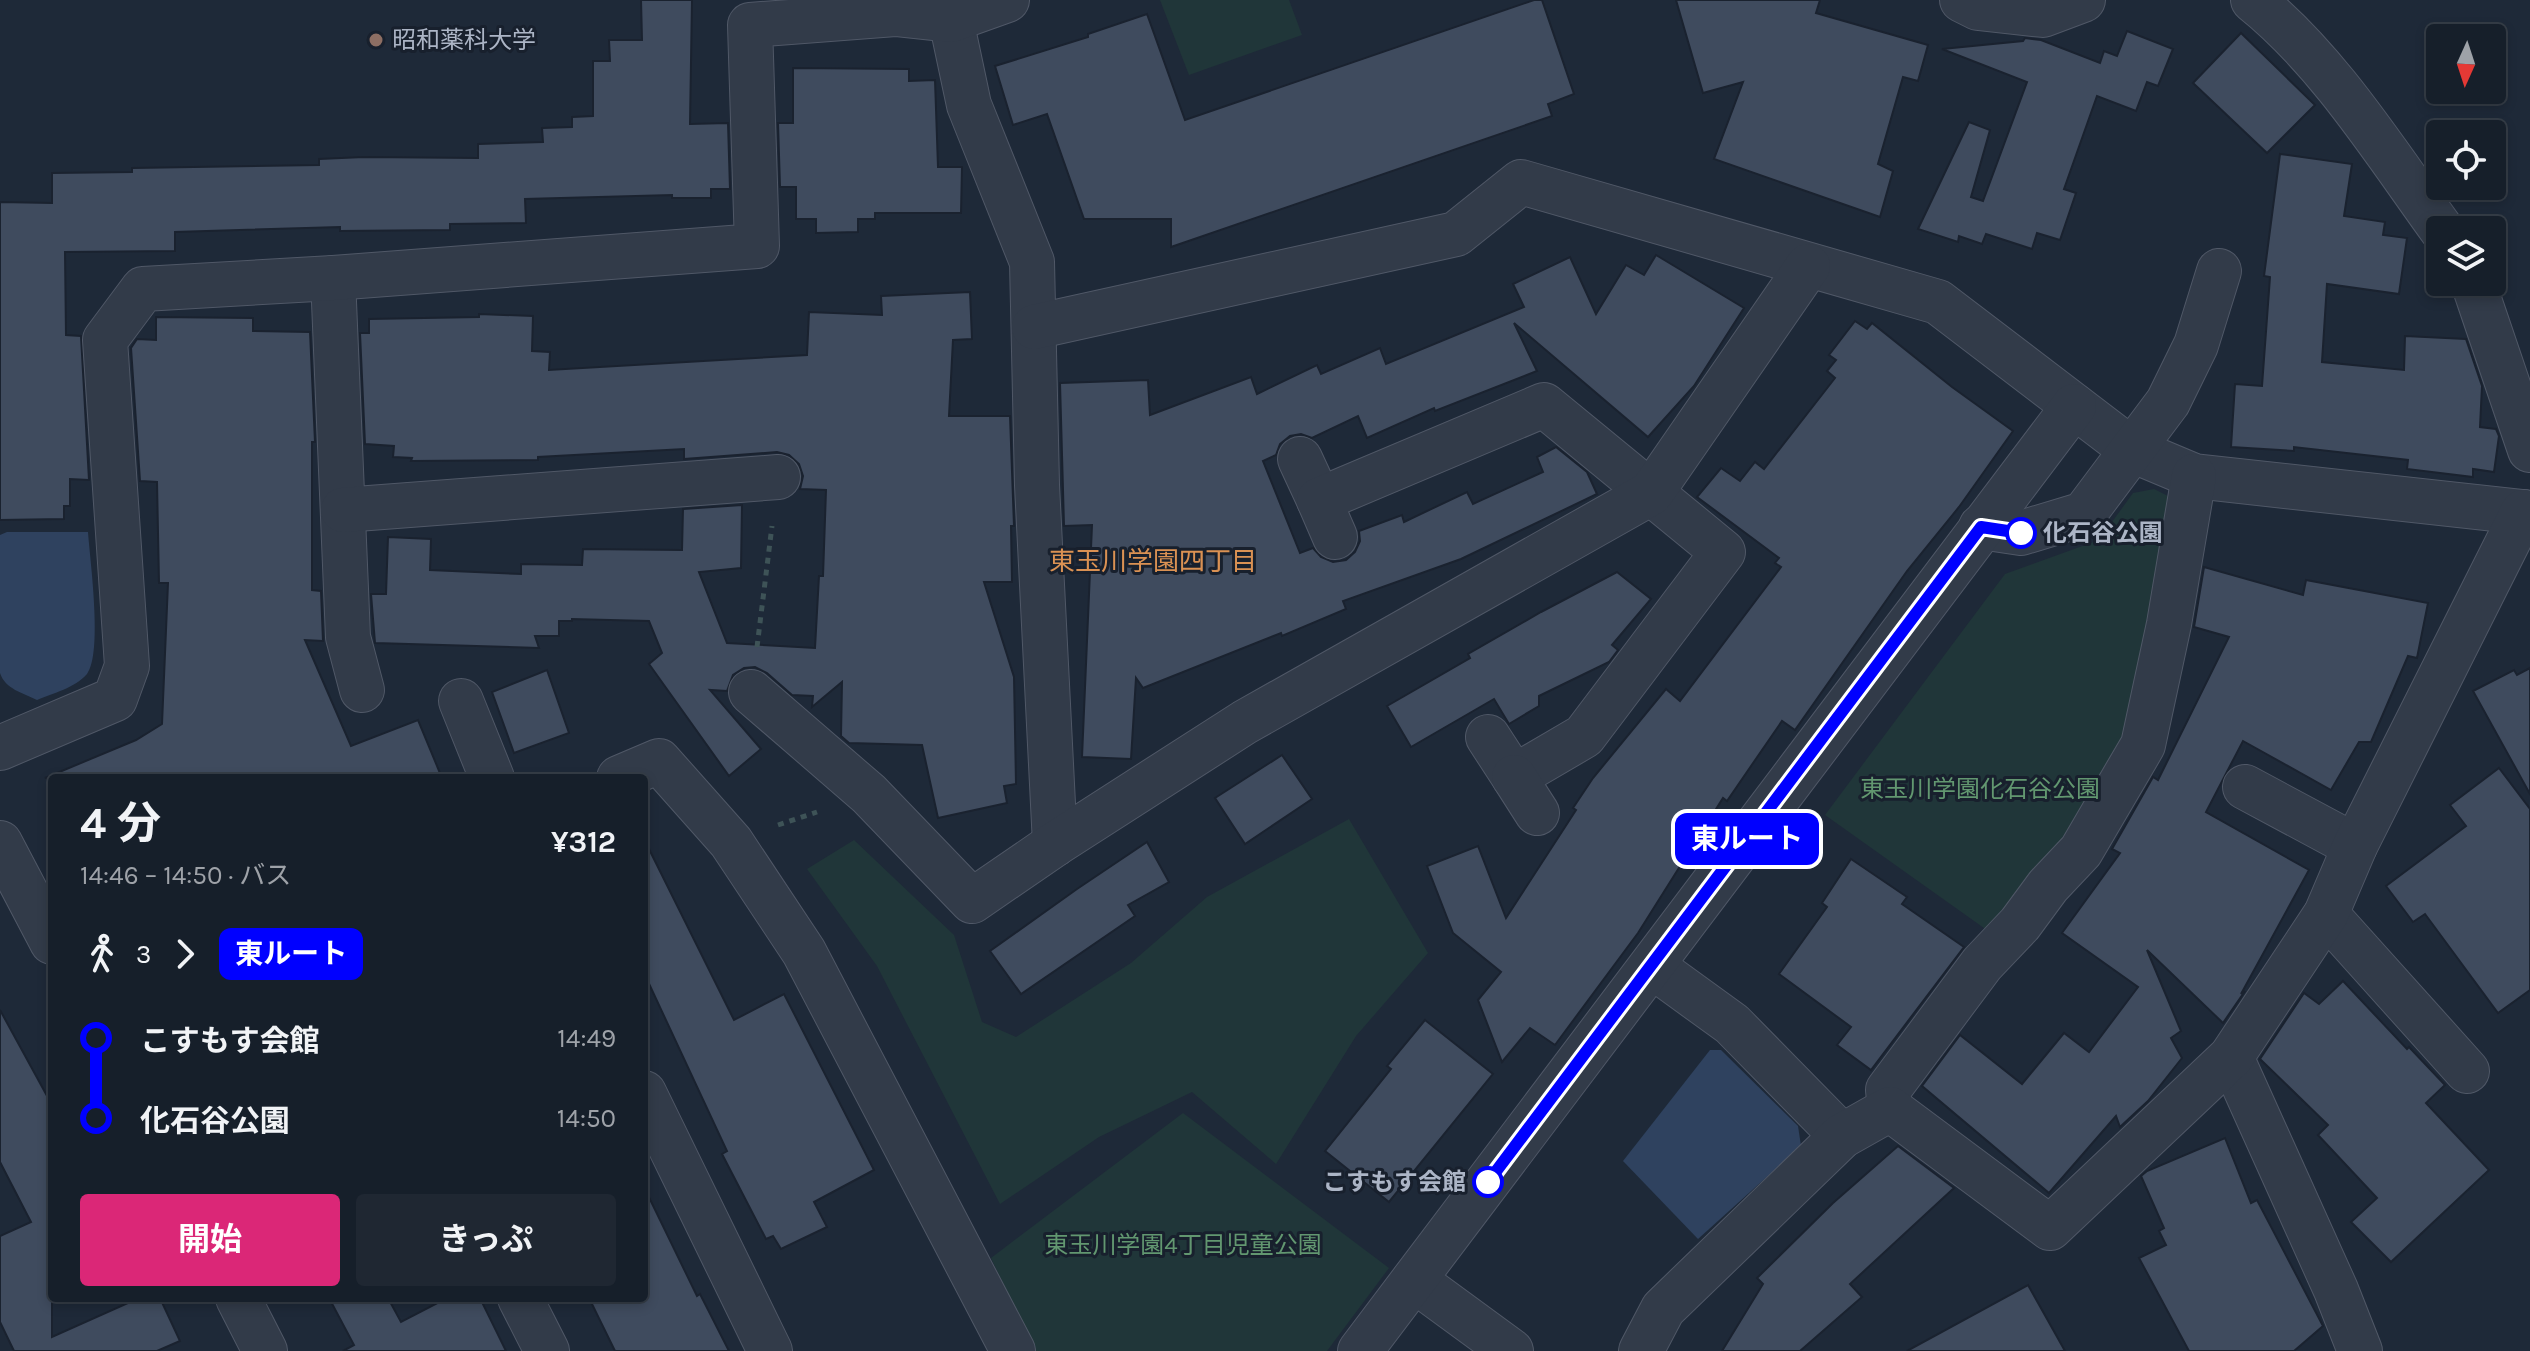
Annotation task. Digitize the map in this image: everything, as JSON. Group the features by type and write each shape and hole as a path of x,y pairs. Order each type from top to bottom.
{"street":[{"path":"0,748 115,699 127,666 105,340 143,289 757,246 750,25 895,14 951,20 1007,0"},
{"path":"1962,0 1978,8 2043,15 2083,0"},
{"path":"2253,0 2304,49 2347,98 2432,216"},
{"path":"951,20 969,105 1032,262 1037,485 1055,844"},
{"path":"1034,327 1456,234 1521,182 1938,302 2132,450 2194,476 2526,513 2355,846 2326,914 2231,1057 2050,1228 1890,1109 1888,1090 1982,964 2081,851 2143,745 2169,624 2194,476"},
{"path":"751,692 869,794 972,901 1245,722 1651,493 1808,266"},
{"path":"1981,527 2021,533 2084,514 2168,402 2196,345 2219,271"},
{"path":"333,278 348,637 362,690"},
{"path":"2478,296 2530,450"},
{"path":"1300,459 1327,519 1544,405 1723,552 1584,736 1514,777"},
{"path":"1360,1351 2074,406"},
{"path":"343,510 778,477"},
{"path":"461,701 490,774"},
{"path":"1488,737 1537,813"},
{"path":"628,774 659,761 731,842 804,952 1013,1351"},
{"path":"2245,787 2355,846"},
{"path":"0,843 48,934"},
{"path":"2326,914 2467,1071"},
{"path":"1652,966 1732,1024 1842,1136"},
{"path":"2231,1057 2336,1290 2360,1351"},
{"path":"648,1101 770,1351"},
{"path":"1641,1351 1663,1309 1842,1136 1890,1109"},
{"path":"1414,1280 1511,1351"},
{"path":"240,1302 265,1351"},
{"path":"522,1302 547,1351"}],"path":[{"path":"751,692 778,477"},
{"path":"763,830 869,794"}],"green space":[{"path":"1160,0 1289,0 1302,35 1189,75"},
{"name":"東玉川学園化石谷公園","path":"2154,489 2186,505 2135,747 1998,938 1825,815 2005,574 2099,540 2133,493"},
{"path":"1349,819 1428,953 1356,1036 1276,1164 1192,1092 1099,1137 1000,1204 877,966 807,869 854,840 954,935 982,1022 1016,1037 1131,963 1207,897"},
{"name":"東玉川学園4丁目児童公園","path":"1183,1113 1389,1268 1327,1351 1035,1351 991,1258"}],"water":[{"path":"7,532 88,532 95,627 92,663 87,674 76,683 37,700 10,687 0,673 0,535"},
{"path":"1710,1050 1721,1050 1798,1126 1801,1146 1698,1239 1623,1161"}],"building":[{"path":"641,0 692,0 690,124 728,123 730,189 711,189 711,198 672,198 672,195 525,199 526,223 450,224 450,230 340,231 340,227 175,232 175,251 65,252 66,335 81,336 89,480 70,479 70,506 64,506 64,519 0,520 0,202 52,203 52,173 132,172 132,168 319,165 319,159 364,157 478,158 478,144 543,142 542,128 572,127 572,117 593,116 593,61 610,61 609,40 642,40"},
{"path":"1534,0 1542,0 1574,94 1548,104 1552,116 1171,247 1171,219 1084,219 1047,114 1013,125 995,66 1088,37 1088,34 1147,14 1185,120"},
{"path":"1676,0 1820,0 1816,13 1928,45 1918,81 1903,77 1878,164 1893,171 1880,217 1714,159 1743,82 1703,93"},
{"path":"2127,31 2173,49 2158,86 2147,82 2136,111 2097,96 2064,189 2076,193 2060,240 2037,233 2032,249 1986,234 1982,244 1959,236 1958,242 1918,229 1969,122 1990,130 1971,197 1983,201 2027,82 1942,49 2023,41 2025,38 2041,40 2100,63 2104,51 2117,56"},
{"path":"2241,33 2315,105 2267,153 2193,83"},
{"path":"793,68 909,69 909,81 935,80 938,167 962,167 961,213 875,213 875,219 858,219 858,232 816,233 816,219 796,219 796,187 780,187 778,123 793,123"},
{"path":"2280,154 2352,164 2344,216 2385,222 2383,235 2407,238 2399,294 2327,284 2322,362 2404,370 2405,336 2466,339 2482,386 2480,427 2496,429 2499,436 2494,472 2473,469 2473,477 2407,469 2408,460 2294,447 2294,451 2231,447 2235,384 2262,386 2270,277 2264,276"},
{"path":"1656,255 1744,308 1694,386 1648,437 1514,323 1537,371 1435,411 1434,408 1367,438 1358,416 1312,438 1301,434 1290,436 1280,444 1276,455 1263,461 1300,553 1313,548 1321,557 1333,562 1346,560 1355,552 1360,541 1359,531 1402,515 1404,522 1467,492 1473,504 1543,472 1537,457 1556,447 1587,472 1597,494 1461,559 1343,601 1346,609 1282,636 1281,633 1143,688 1136,678 1131,759 1082,757 1092,525 1064,526 1060,383 1148,380 1150,415 1251,377 1257,394 1317,365 1321,374 1380,348 1386,364 1524,307 1513,284 1570,257 1596,314 1626,265 1644,275"},
{"path":"970,292 972,339 953,340 949,416 1010,416 1014,526 1011,526 1012,582 984,582 1014,677 1016,784 1004,786 1007,803 938,818 922,745 849,743 841,736 842,682 812,707 813,696 792,695 767,673 755,667 744,668 733,675 727,691 710,690 761,749 729,776 649,664 662,653 649,621 559,621 559,636 535,636 539,648 375,643 371,594 386,594 388,537 431,539 430,570 521,574 521,564 582,565 583,549 682,550 683,509 742,505 741,568 699,572 727,643 815,648 819,576 823,576 826,490 800,489 803,476 799,464 789,455 777,452 684,459 684,449 538,457 538,460 411,461 412,458 393,457 394,446 365,444 360,333 369,333 369,319 479,317 479,314 533,316 532,351 550,352 549,370 807,355 809,312 882,315 881,296"},
{"path":"156,317 253,318 253,331 310,332 315,442 312,442 312,590 321,591 323,641 305,640 351,746 418,720 440,774 55,774 136,740 162,724 168,583 159,583 157,482 140,481 131,348 137,339 156,340"},
{"path":"1855,321 1867,329 1872,323 2013,431 1959,507 1907,571 1795,730 1782,721 1727,801 1723,798 1638,933 1555,1045 1530,1028 1502,1062 1478,1000 1501,972 1453,933 1427,866 1478,846 1506,918 1576,810 1573,808 1593,778 1666,689 1680,701 1781,567 1775,563 1779,558 1697,497 1721,468 1740,481 1755,462 1764,469 1835,378 1827,371 1836,360 1829,355"},
{"path":"2204,567 2303,595 2306,580 2428,603 2417,658 2408,656 2371,742 2359,742 2331,790 2243,741 2206,812 2309,870 2241,994 2245,991 2223,1023 2147,950 2181,1031 2171,1038 2182,1058 2148,1101 2120,1127 2116,1116 2049,1193 1922,1086 1960,1035 2022,1084 2064,1033 2089,1052 2138,987 2062,933 2120,853 2112,849 2153,777 2158,780 2229,637 2194,627"},
{"path":"1617,572 1651,599 1612,645 1618,650 1609,662 1539,696 1539,706 1509,724 1494,699 1411,747 1387,706 1470,658 1468,654"},
{"path":"2530,668 2530,794 2473,691 2514,670 2517,675"},
{"path":"547,670 569,733 514,753 492,692"},
{"path":"1282,755 1312,799 1245,844 1215,798"},
{"path":"2499,768 2530,809 2530,990 2498,1013 2425,914 2413,922 2386,886 2466,826 2450,805"},
{"path":"1147,842 1169,882 1128,905 1135,916 1021,994 990,951"},
{"path":"648,847 734,1020 784,994 874,1170 814,1202 827,1227 781,1249 773,1236 766,1239 722,1154 727,1151 648,982"},
{"path":"1851,859 1907,897 1902,904 1964,947 1871,1070 1837,1045 1851,1027 1779,974 1827,907 1822,903"},
{"path":"2343,981 2445,1085 2426,1103 2489,1170 2391,1262 2351,1222 2377,1198 2318,1135 2328,1125 2260,1059 2304,993 2319,1004"},
{"path":"0,1010 48,1098 48,1302 52,1302 52,1337 130,1302 162,1302 180,1341 157,1351 14,1351 0,1322 0,1236 31,1222 0,1162"},
{"path":"1425,1020 1493,1074 1389,1202 1325,1151 1391,1069 1387,1066"},
{"path":"2225,1138 2251,1203 2257,1200 2323,1326 2294,1351 2189,1351 2139,1258 2166,1245 2159,1231 2164,1228 2141,1176"},
{"path":"1898,1146 1954,1188 1850,1284 1862,1297 1800,1351 1722,1351 1763,1284 1757,1278 1833,1203"},
{"path":"648,1195 697,1296 700,1294 729,1351 615,1351 591,1302 648,1302"},
{"path":"2028,1285 2065,1351 1907,1351"},
{"path":"331,1302 390,1302 401,1322 439,1302 482,1302 506,1351 343,1351 354,1345"}],"bus line":[{"name":"東ルート","path":"1488,1182 1981,527 2021,533"}],"place":[{"name":"昭和薬科大学","path":"376,40"},
{"name":"化石谷公園","path":"2021,533"},
{"name":"こすもす会館","path":"1488,1182"}],"district":[{"name":"東玉川学園四丁目","path":"1153,561"}]}
